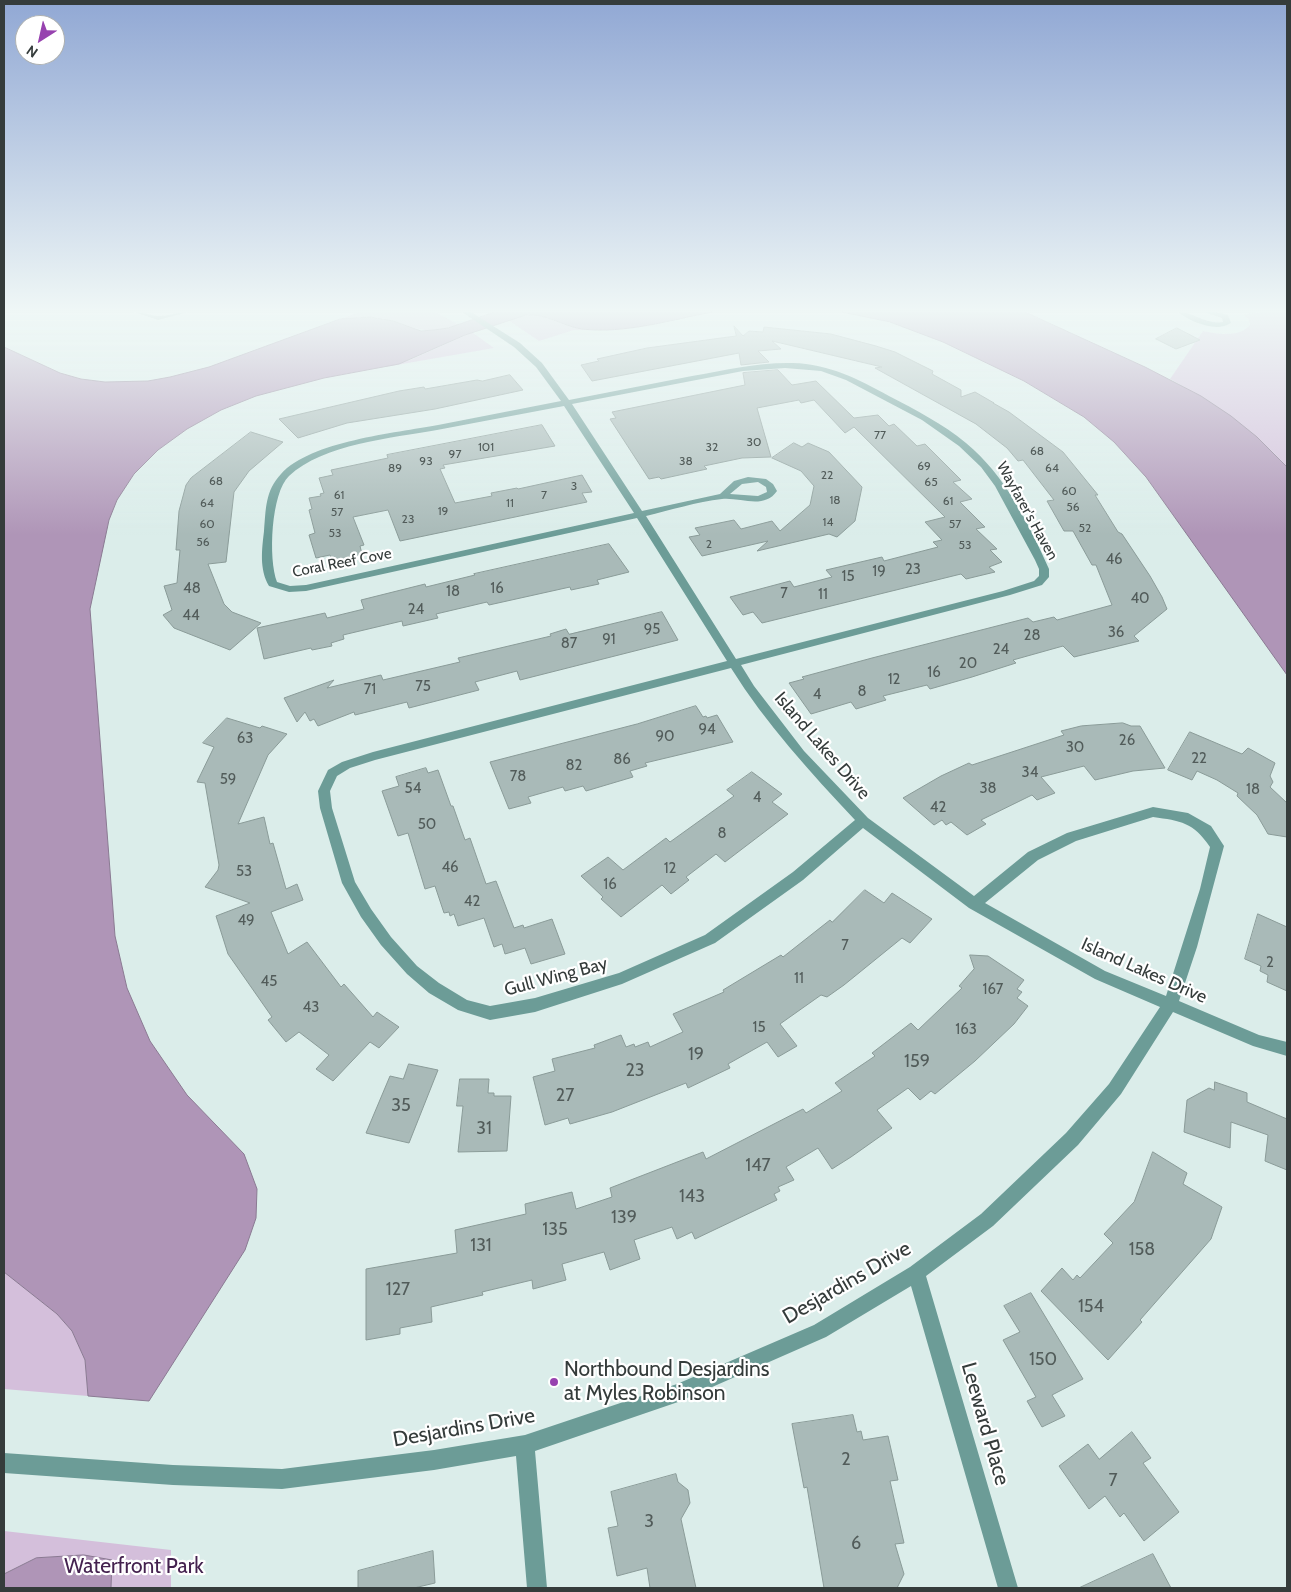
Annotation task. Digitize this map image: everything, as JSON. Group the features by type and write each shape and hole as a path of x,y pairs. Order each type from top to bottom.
{"street":[{"name":"Island Lakes Drive","path":"554,386 589,434 733,665 800,754 863,821 974,904 1100,975 1258,1041 1287,1049"},
{"name":"Wayfarer's Haven","path":"567,404 660,386"},
{"name":"Wayfarer's Haven","path":"733,665 1006,593 1038,583 1044,577 1044,568 997,481 985,466 968,448 929,420 864,386"},
{"name":"Coral Reef Cove","path":"567,404 360,442 324,452 296,466 277,484 272,497 268,544 268,574 273,584 288,589 306,588 640,515"},
{"path":"640,515 723,496"},
{"name":"Gull Wing Bay","path":"733,665 374,756 346,765 332,773 324,791 326,808 340,858 349,883 366,913 386,941 412,970 434,988 463,1005 490,1013 535,1005 622,978 710,939 798,876 863,821"},
{"name":"Desjardins Drive","path":"4,1463 173,1476 282,1479 434,1460 525,1445 678,1393 812,1335 916,1273 988,1220 1072,1139 1115,1089 1170,1005 1208,889 1217,846 1206,830 1184,816 1153,812 1072,837 1033,856 974,904"},
{"name":"Leeward Place","path":"916,1273 1008,1588"},
{"path":"525,1445 537,1588"}],"green space":[{"path":"1182,386 1287,386 1287,467 1247,429"},
{"path":"4,1272 57,1314 72,1331 85,1360 88,1396 4,1389"},
{"name":"Waterfront Park","path":"4,1531 171,1550 171,1588 111,1588 112,1560 36,1558 4,1574"}],"shaded area":[{"path":"4,386 293,386 256,396 221,410 187,429 158,450 134,474 117,500 109,520 90,609 115,936 127,988 150,1041 187,1095 244,1154 257,1189 256,1218 245,1250 149,1401 88,1396 85,1360 72,1331 57,1314 4,1272"},
{"path":"1033,386 1182,386 1231,416 1257,437 1287,467 1287,675 1146,477 1114,442 1084,417"},
{"path":"84,1555 112,1560 111,1588 4,1588 4,1574 36,1558"}],"building":[{"path":"441,386 520,386 523,390 435,409 347,423 298,438 279,419 399,391 424,387 425,389"},
{"path":"739,386 821,386 854,418 878,415 889,426 894,424 917,446 925,444 961,480 953,482 972,499 960,502 985,527 976,529 997,549 990,550 1002,562 989,567 995,572 966,579 961,574 762,623 753,612 743,615 730,597 790,581 794,587 832,577 826,570 882,557 884,561 938,547 933,542 942,540 925,522 945,517 854,427 845,433 814,400 801,403 799,400 757,408 771,457 742,458 704,466 707,469 661,479 659,477 649,479 610,419 616,418 612,412"},
{"path":"908,386 954,386 961,390 961,397 975,392 1009,412 1063,452 1098,495 1095,495 1118,532 1122,534 1150,576 1167,609 1134,636 1139,641 1074,657 1063,646 1013,660 1016,663 930,689 927,685 883,696 886,700 856,709 851,702 811,714 789,683 804,679 802,677 1028,618 1033,622 1054,617 1057,620 1112,605 1096,565 1092,565 1073,531 1064,531 1047,501 1054,500 1023,460 1018,461 1007,448 976,424"},
{"path":"542,425 555,446 443,465 445,468 440,469 455,503 492,496 491,493 582,475 592,492 582,493 587,502 400,541 388,510 353,517 364,545 360,546 362,554 332,561 330,555 316,558 309,535 315,533 309,510 312,509 309,498 321,496 320,494 324,493 319,478 333,475 331,470 388,458 387,455"},
{"path":"251,432 283,442 249,471 234,492 226,562 208,564 224,604 232,612 261,623 230,650 174,628 163,615 172,610 164,586 177,583 180,550 176,550 179,511 186,485 191,478"},
{"path":"794,443 802,447 808,443 829,452 862,487 855,521 837,537 829,534 757,551 768,541 702,556 689,537 700,535 695,528 734,520 741,529 772,521 780,531 810,505 814,486 801,471 772,458"},
{"path":"609,544 629,572 597,580 599,584 571,590 570,587 489,605 487,602 436,614 438,618 403,626 402,621 343,635 344,639 331,643 332,646 312,650 311,648 264,659 257,628 325,613 327,618 364,609 361,600 425,584 426,587 474,574"},
{"path":"662,612 678,640 520,680 517,671 475,682 479,690 409,708 407,702 355,715 354,712 318,726 314,719 310,721 305,712 297,722 284,698 334,680 327,688 381,675 383,680 460,662 458,658 551,636 550,634 566,629 569,634"},
{"path":"696,706 703,717 706,716 707,718 717,715 733,742 645,763 647,766 630,771 633,777 586,791 583,786 565,791 563,787 528,797 531,803 509,809 490,762 637,724"},
{"path":"227,718 287,734 268,755 238,824 264,817 270,844 273,843 286,889 297,884 303,900 271,912 288,954 307,942 341,987 344,984 373,1017 377,1012 399,1027 379,1048 370,1042 333,1081 316,1069 329,1055 299,1032 286,1042 268,1020 272,1017 228,954 216,916 250,903 205,887 218,870 219,865 205,783 197,782 214,747 203,743"},
{"path":"1123,723 1131,726 1140,726 1165,768 1133,771 1095,780 1084,766 1041,777 1055,793 1037,800 1032,795 981,820 986,824 967,835 951,822 946,825 942,820 934,825 903,798 941,776 969,763 972,765 1064,735 1061,731 1081,726"},
{"path":"1190,732 1242,754 1248,748 1275,763 1270,776 1273,782 1270,787 1287,803 1287,837 1268,834 1257,815 1237,796 1238,793 1217,780 1197,771 1192,780 1168,770"},
{"path":"426,768 428,773 438,770 465,840 470,838 486,884 496,881 514,928 523,925 524,928 552,919 565,954 531,964 525,948 505,954 502,944 494,947 484,918 458,926 454,914 450,916 449,912 444,913 435,886 425,889 408,833 398,836 382,791 399,786 396,777"},
{"path":"752,772 782,794 772,802 788,814 725,862 716,854 686,877 689,880 671,894 662,885 621,917 601,899 603,897 581,876 608,857 623,870 666,838 670,842 734,796 727,790"},
{"path":"865,890 884,903 892,893 932,919 910,943 902,938 827,997 821,995 780,1024 797,1046 778,1057 767,1042 728,1064 730,1068 688,1088 686,1083 612,1112 570,1124 568,1118 545,1125 533,1077 555,1071 552,1059 595,1048 594,1045 621,1035 626,1047 634,1044 635,1047 648,1042 650,1047 683,1032 673,1014 724,992 723,990 781,955 783,957 830,920 832,922"},
{"path":"1258,914 1287,927 1287,991 1267,982 1268,975 1260,971 1261,966 1245,959"},
{"path":"970,955 988,956 1024,980 1017,989 1022,992 1017,998 1028,1006 1014,1024 975,1061 935,1094 931,1091 920,1100 908,1088 877,1110 892,1128 851,1157 832,1169 818,1148 786,1167 794,1180 778,1187 780,1191 774,1194 777,1200 695,1239 692,1232 677,1239 672,1227 634,1240 640,1259 610,1270 604,1252 562,1264 566,1280 533,1289 532,1280 482,1292 483,1295 431,1307 432,1322 400,1328 400,1334 366,1340 366,1269 457,1253 455,1230 526,1214 525,1204 572,1192 576,1209 612,1197 610,1188 703,1152 706,1159 803,1109 806,1113 842,1091 835,1083 875,1056 872,1053 911,1023 918,1030 962,988 959,986 974,969"},
{"path":"409,1064 438,1070 409,1143 366,1133 390,1076 403,1079"},
{"path":"460,1079 489,1079 488,1093 494,1093 494,1096 511,1096 507,1151 458,1152 463,1106 457,1106"},
{"path":"1215,1082 1247,1093 1247,1102 1287,1119 1287,1170 1265,1161 1268,1135 1231,1122 1230,1148 1184,1132 1187,1100 1209,1088 1214,1090"},
{"path":"1153,1152 1187,1173 1183,1184 1222,1207 1211,1239 1140,1320 1142,1322 1108,1360 1041,1291 1062,1268 1073,1280 1077,1275 1080,1278 1113,1243 1104,1234 1134,1202"},
{"path":"1031,1293 1083,1379 1052,1395 1065,1416 1042,1427 1027,1401 1036,1397 1003,1340 1020,1332 1004,1306"},
{"path":"853,1415 857,1432 861,1431 863,1440 888,1436 898,1480 890,1481 904,1543 895,1544 904,1574 897,1588 824,1588 807,1487 804,1488 792,1424"},
{"path":"1132,1432 1151,1458 1143,1463 1179,1512 1144,1541 1124,1513 1120,1517 1105,1496 1089,1509 1059,1466 1088,1444 1099,1459"},
{"path":"676,1474 678,1482 688,1490 690,1503 681,1519 696,1588 650,1588 647,1568 617,1576 608,1528 618,1526 611,1492"},
{"path":"433,1551 435,1583 414,1588 358,1588 358,1571"},
{"path":"1153,1554 1171,1588 1079,1588"}],"place":[{"name":"Northbound Desjardins at Myles Robinson","path":"554,1382"}]}
